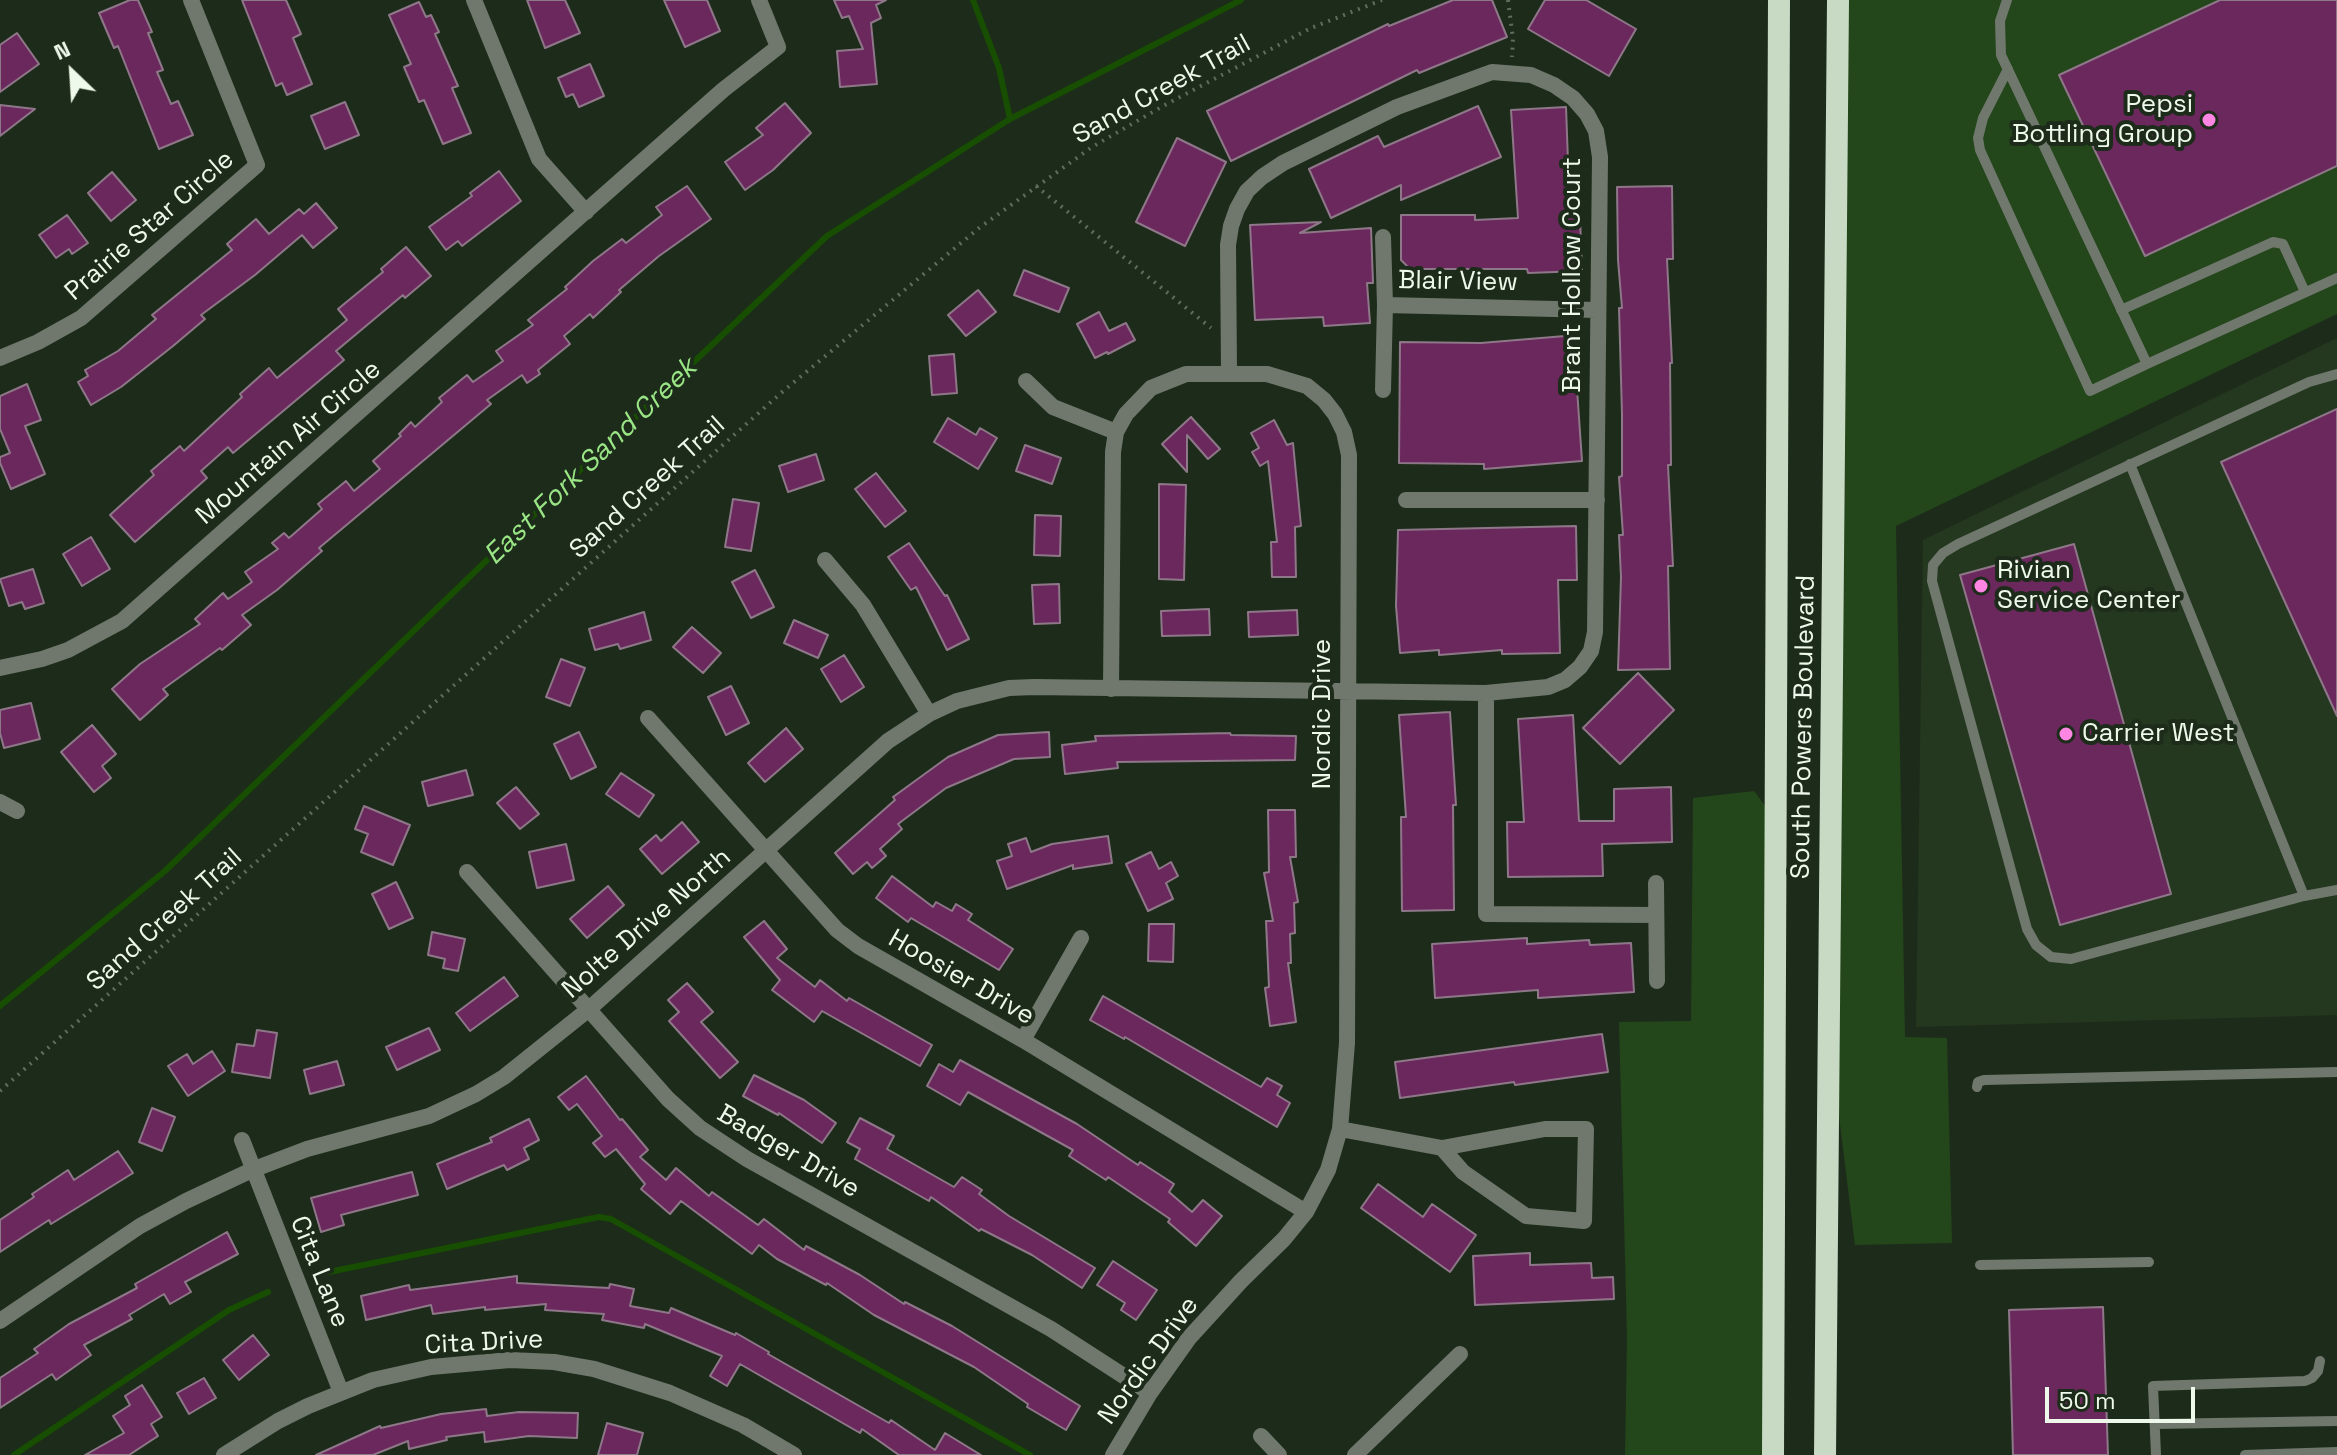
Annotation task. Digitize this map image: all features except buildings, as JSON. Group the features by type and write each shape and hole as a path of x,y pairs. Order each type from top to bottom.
{"highway":[{"name":"South Powers Boulevard","path":"1773,1455 1779,0"},
{"name":"South Powers Boulevard","path":"1825,1455 1838,0"}],"street":[{"name":"Prairie Star Circle","path":"0,358 38,342 81,318 257,165 191,0"},
{"path":"474,0 539,159 586,212"},
{"name":"Mountain Air Circle","path":"0,668 68,650 122,621 723,90 778,47 759,0"},
{"name":"Brant Hollow Court","path":"1229,372 1228,245 1231,226 1247,191 1262,177 1283,163 1397,107 1492,72 1511,71 1531,75 1554,85 1573,98 1587,114 1596,131 1600,157 1595,632 1591,651 1580,667 1565,680 1548,687 1486,693 1346,693"},
{"name":"Blair View","path":"1383,237 1385,305 1597,310"},
{"path":"1383,390 1385,305"},
{"name":"Nordic Drive","path":"1111,689 1113,452 1116,432 1137,399 1167,379 1186,374 1267,374 1307,386 1324,400 1344,432 1349,455 1347,1043 1340,1129 1328,1170 1306,1212 1189,1338 1150,1393 1113,1455"},
{"path":"1026,381 1053,407 1116,432"},
{"path":"1406,500 1597,500"},
{"path":"825,560 863,605 929,714"},
{"name":"Nolte Drive North","path":"0,1321 140,1226 186,1201 252,1170 307,1149 403,1124 453,1106 504,1077 589,1009 888,741 929,714 957,701 1009,688 1346,693"},
{"path":"1486,693 1486,914 1656,915"},
{"name":"Hoosier Drive","path":"648,718 837,930 858,946 1023,1040 1306,1212"},
{"path":"0,802 17,811"},
{"name":"Badger Drive","path":"467,872 676,1107 722,1143 1001,1300 1150,1393"},
{"path":"1656,883 1657,981"},
{"path":"1023,1040 1081,938"},
{"path":"1340,1129 1442,1148 1545,1129 1586,1129 1584,1221 1526,1216 1463,1172 1442,1148"},
{"name":"Cita Lane","path":"242,1140 341,1392"},
{"path":"1355,1455 1460,1354"},
{"name":"Cita Drive","path":"224,1455 278,1421 373,1380 431,1367 510,1360 554,1362 594,1369 670,1393 743,1425 794,1455"},
{"path":"1261,1436 1279,1455"}],"lane":[{"path":"2007,0 2000,21 2001,55 2147,364"},
{"path":"2008,69 1983,118 1978,138 1980,150 2090,391 2337,278"},
{"path":"2121,310 2273,242 2283,244 2305,292"},
{"path":"2337,374 2309,382 1958,544 1943,553 1933,565 1932,581 2027,929 2036,945 2051,957 2071,959 2304,896 2337,890"},
{"path":"2130,464 2304,896"},
{"path":"1977,1087 1978,1082 1984,1080 2337,1072"},
{"path":"1980,1265 2149,1262"},
{"path":"2156,1455 2153,1386 2305,1381 2318,1371 2320,1361"},
{"path":"2155,1424 2337,1421"},
{"path":"2245,1455 2337,1452"}],"path":[{"name":"Sand Creek Trail","path":"0,1091 781,393 979,228 1092,147 1311,28 1382,0"},
{"path":"1508,0 1513,39 1511,71"},
{"path":"1036,186 1229,342"}],"shaded area":[{"path":"2337,338 2337,1015 1916,1027 1923,540"}],"green space":[{"path":"1847,0 2337,0 2337,314 1896,526 1905,1037 1947,1038 1952,1243 1855,1245 1829,1036"},
{"path":"1754,791 1775,819 1775,1455 1625,1455 1627,1337 1619,1022 1691,1021 1693,798"}],"waterway":[{"path":"973,0 999,68 1010,119"},
{"name":"East Fork Sand Creek","path":"0,1006 165,871 827,236 1010,119 1241,0"},
{"path":"324,1273 599,1217 611,1219 1030,1455"},
{"path":"14,1455 229,1310 268,1292"}],"place":[{"name":"Pepsi Bottling Group","path":"2209,120"},
{"name":"Rivian Service Center","path":"1981,586"},
{"name":"Carrier West","path":"2066,734"}]}
